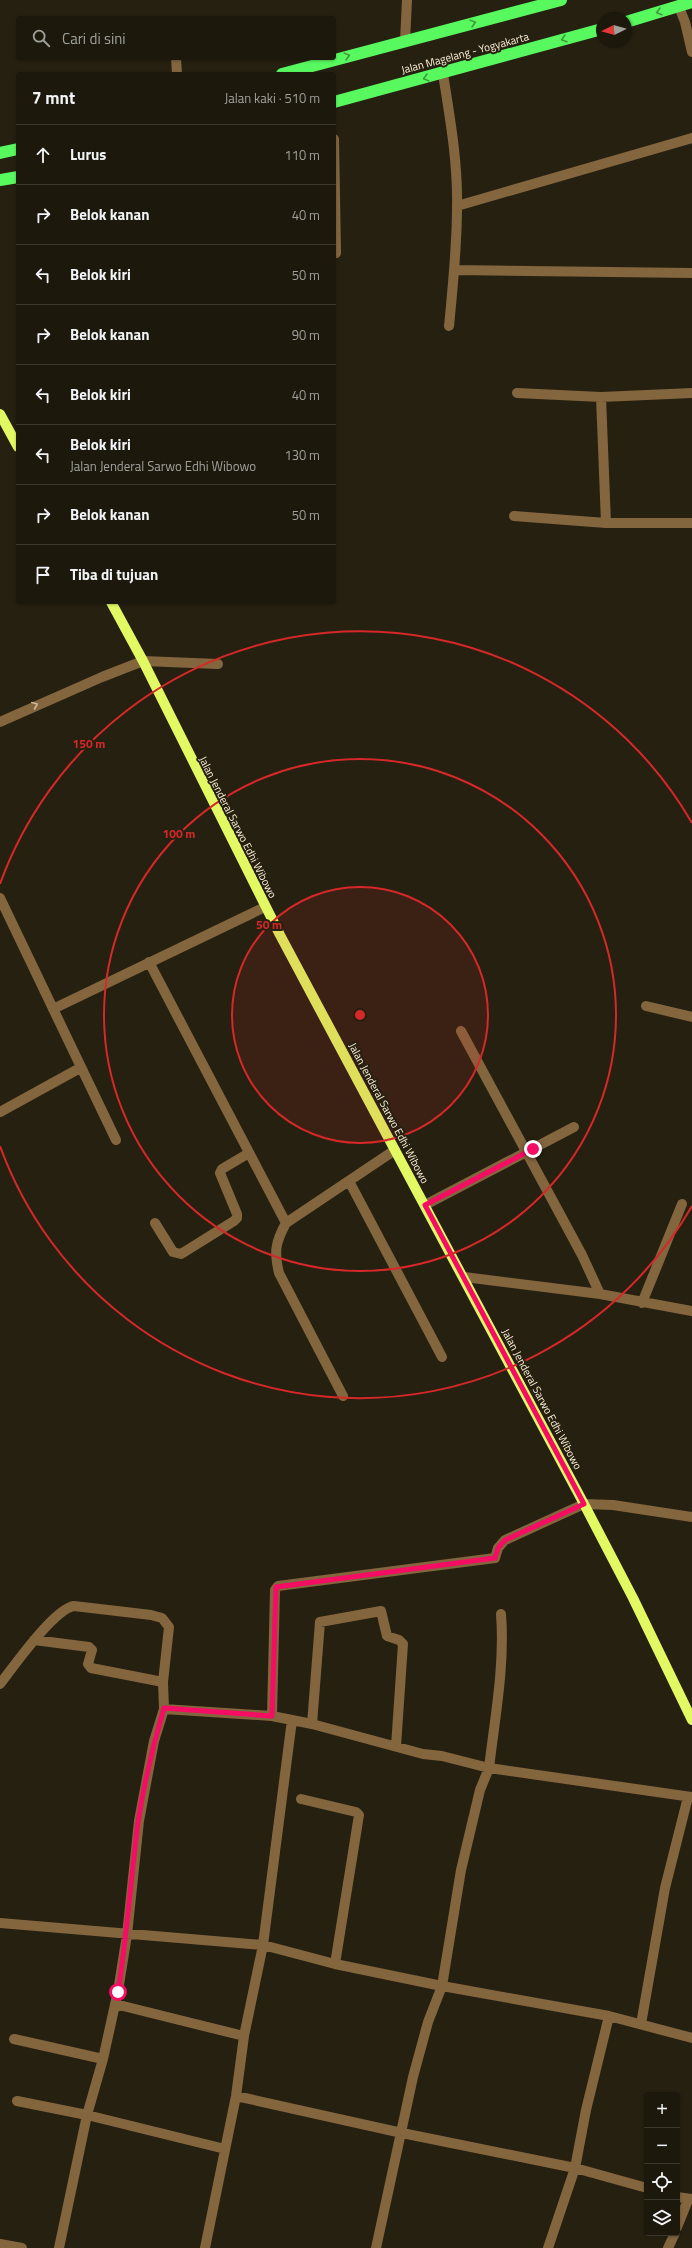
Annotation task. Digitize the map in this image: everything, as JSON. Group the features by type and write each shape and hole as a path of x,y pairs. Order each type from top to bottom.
{"highway":[{"path":"336,57 405,41 561,0"},
{"path":"632,20 692,2"},
{"name":"Jalan Magelang - Yogyakarta","path":"336,101 443,74 596,30"},
{"path":"288,72 324,60"},
{"path":"0,153 16,149"},
{"path":"0,180 16,177"}],"main road":[{"path":"0,414 16,443"},
{"name":"Jalan Jenderal Sarwo Edhi Wibowo","path":"112,604 143,662 265,906 464,1276 633,1598 692,1720"}],"street":[{"path":"405,41 407,0"},
{"path":"679,7 686,22 692,52"},
{"path":"176,60 177,72"},
{"path":"443,74 452,137 457,206 455,270 449,326"},
{"path":"457,206 692,138"},
{"path":"455,270 692,273"},
{"path":"517,393 601,397 692,393"},
{"path":"601,397 606,523"},
{"path":"514,516 606,523 692,523"},
{"path":"0,722 102,677 143,662 218,664"},
{"path":"0,898 80,1068 116,1140"},
{"path":"53,1010 265,906"},
{"path":"149,962 286,1223"},
{"path":"646,1006 692,1017"},
{"path":"461,1031 582,1255 600,1294"},
{"path":"0,1112 80,1068"},
{"path":"425,1205 574,1127"},
{"path":"343,1396 279,1273 276,1261 277,1239 286,1223 396,1150"},
{"path":"155,1223 173,1252 181,1254 234,1221 237,1218 237,1214 220,1173 222,1169 249,1153"},
{"path":"349,1181 442,1357"},
{"path":"642,1303 682,1204"},
{"path":"464,1276 600,1294 642,1303 692,1311"},
{"path":"272,1716 276,1587 495,1558 498,1548 505,1540 584,1504 613,1505 692,1517"},
{"path":"0,1684 34,1640 64,1608 69,1606 151,1614 162,1618 168,1627 163,1682 164,1708 154,1741 139,1821 127,1935 115,2004 103,2059 87,2115 59,2248"},
{"path":"312,1724 320,1622 381,1611 387,1636 399,1640 403,1644 396,1746"},
{"path":"376,2248 413,2077 428,2022 442,1986 461,1870 480,1790 489,1768 501,1670 503,1635 501,1614"},
{"path":"34,1640 89,1647 92,1650 88,1664 92,1668 163,1682"},
{"path":"164,1708 272,1716 312,1724 489,1768 690,1797 665,1888 641,2024"},
{"path":"205,2248 236,2096 244,2036 263,1945 292,1720"},
{"path":"301,1799 356,1812 359,1815 335,1964"},
{"path":"0,1923 127,1935 263,1945 335,1964 442,1986 609,2016 692,2038"},
{"path":"115,2004 244,2036"},
{"path":"548,2248 575,2168 586,2110 609,2016"},
{"path":"14,2038 103,2059"},
{"path":"236,2096 402,2133 575,2168 644,2187"},
{"path":"17,2101 87,2115 225,2149"},
{"path":"680,2197 690,2199 680,2221"},
{"path":"668,2248 674,2236"},
{"path":"0,2244 22,2248"}],"route":[{"path":"118,1992 127,1935 139,1821 154,1741 164,1708 272,1716 276,1587 495,1558 498,1548 505,1540 584,1504 425,1205 480,1175 533,1149"}]}
